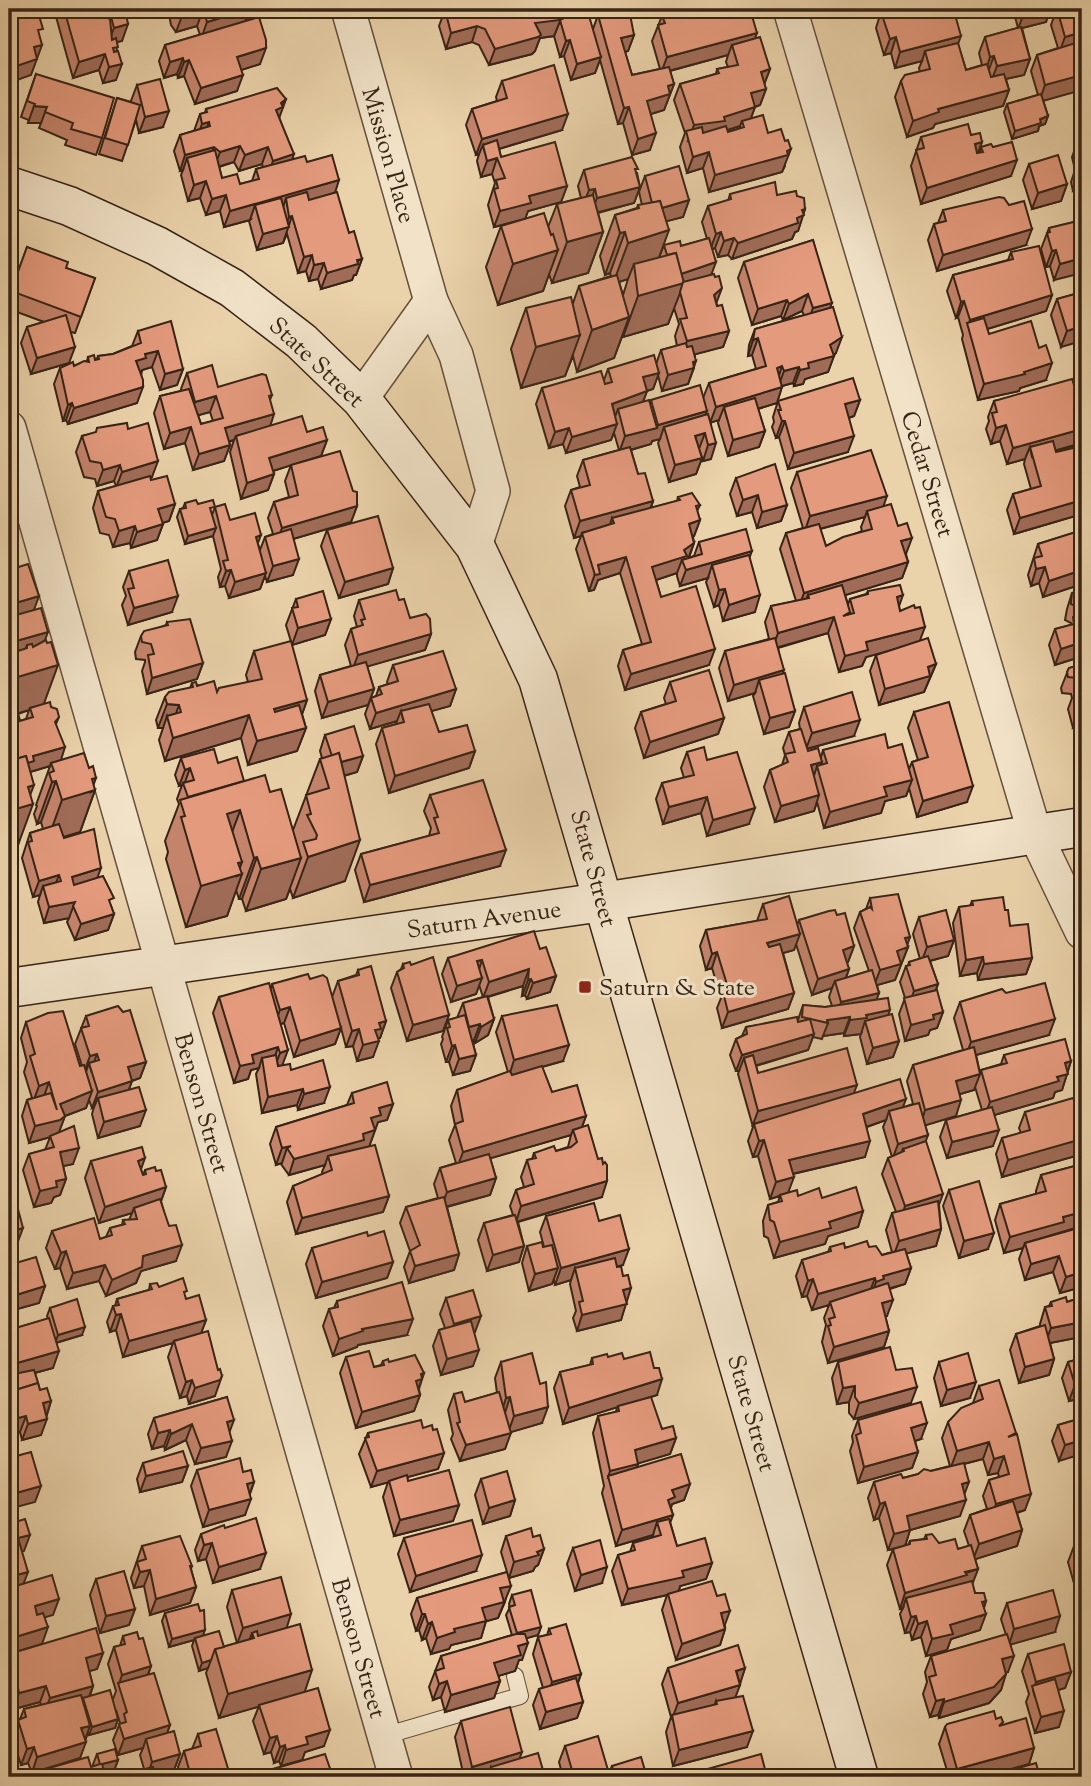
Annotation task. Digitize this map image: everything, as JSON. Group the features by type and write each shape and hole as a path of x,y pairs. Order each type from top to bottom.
{"main road":[{"name":"State Street","path":"9,186 69,206 157,246 232,288 301,341 361,398 475,546 538,679 859,1777"},
{"name":"Saturn Avenue","path":"9,988 602,902 1082,827"}],"street":[{"name":"Mission Place","path":"348,9 431,301 456,355 493,491 475,546"},
{"name":"Cedar Street","path":"790,9 1035,834 1082,932"},
{"path":"361,398 431,301"},
{"name":"Benson Street","path":"9,428 396,1777"}],"lane":[{"path":"384,1736 520,1696 515,1676"}],"building":[{"path":"37,9 43,29 38,30 42,45 34,47 37,59 11,68 14,80 9,81 9,14"},
{"path":"64,9 105,9 109,16 105,17 110,19 112,40 116,38 118,47 113,48 114,52 118,51 122,64 109,67 105,54 79,62"},
{"path":"109,9 125,9 128,24 114,28"},
{"path":"177,9 250,9 207,22 203,10 182,16"},
{"path":"564,9 557,10 560,20 535,23 541,35 538,37 495,49 485,29 477,26 451,33 445,10"},
{"path":"587,9 601,57 577,64 570,40 566,41 560,20 564,18 563,14"},
{"path":"629,9 634,35 621,38 632,75 669,67 674,84 668,86 670,94 647,101 656,133 638,139 629,107 624,108 598,15"},
{"path":"686,9 750,9 757,33 667,57 658,25 665,23 662,16"},
{"path":"892,9 935,9 938,16 954,11 961,36 900,52 896,37 890,39 881,12"},
{"path":"1023,9 1040,9 1024,13"},
{"path":"1057,9 1082,9 1082,32 1065,37"},
{"path":"259,17 266,48 237,57 243,75 201,88 189,60 184,62 183,58 170,62 165,45"},
{"path":"1021,27 1030,59 997,66 994,56 990,57 985,37"},
{"path":"760,37 770,69 761,72 766,89 751,93 755,107 724,117 725,121 694,125 680,84 719,73 717,69 738,65 732,45"},
{"path":"1082,41 1082,75 1045,85 1037,55"},
{"path":"958,43 966,70 987,64 991,77 1004,74 1009,90 938,109 939,112 913,121 901,81 905,75 930,69 925,51"},
{"path":"554,65 568,114 482,139 472,109 507,98 502,81"},
{"path":"36,74 114,98 102,138 71,129 73,123 45,112 47,107 34,106 35,104 27,101"},
{"path":"160,79 169,111 145,117 137,85"},
{"path":"277,88 286,99 281,103 283,107 276,110 294,154 273,161 268,147 245,155 240,146 220,152 214,147 185,155 180,135 210,126 209,122 202,124 200,114 207,112 206,109"},
{"path":"1041,94 1048,116 1040,119 1041,123 1015,131 1007,104"},
{"path":"117,98 140,105 128,145 105,138"},
{"path":"763,115 768,133 781,129 785,141 788,140 791,149 787,151 788,155 715,175 709,152 693,157 686,131 702,127 703,133 726,126 728,132 744,127 742,121"},
{"path":"968,124 971,135 980,133 982,142 975,144 977,153 983,152 981,147 1012,142 1017,160 927,188 916,150 924,148 921,137"},
{"path":"1082,139 1082,158 1078,141"},
{"path":"497,140 501,157 555,142 567,186 529,196 531,203 500,211 494,189 498,188 496,180 505,178 497,158 487,161 483,145"},
{"path":"215,150 222,178 237,174 240,184 259,179 256,169 305,156 307,162 332,155 339,180 230,211 226,195 212,199 206,181 194,185 187,158"},
{"path":"1058,155 1067,184 1038,193 1029,164"},
{"path":"632,157 638,169 635,169 640,187 597,198 595,189 589,190 584,170"},
{"path":"1082,164 1082,174 1079,174 1077,166"},
{"path":"679,166 689,200 662,208 660,201 652,203 645,176"},
{"path":"775,182 777,195 796,191 797,196 804,198 804,215 797,218 798,223 738,243 734,238 724,241 721,232 716,234 708,206 731,199 730,194"},
{"path":"307,192 309,200 337,192 349,233 354,231 362,259 357,260 358,264 327,273 324,263 314,265 312,255 304,257 292,216 289,217 286,198"},
{"path":"593,195 603,232 567,242 557,204"},
{"path":"281,198 289,227 263,234 255,205"},
{"path":"1004,198 1009,205 1024,201 1032,229 943,255 934,224 946,221 943,210"},
{"path":"660,201 669,230 628,243 625,232 620,233 615,215 639,208 638,205"},
{"path":"544,213 558,250 513,264 501,226"},
{"path":"1082,220 1082,258 1060,264 1056,250 1052,251 1047,233 1050,232 1049,228"},
{"path":"709,238 716,262 681,274 676,253 667,255 664,245 680,241 681,246"},
{"path":"813,240 832,303 813,308 808,294 789,304 787,300 758,309 744,262"},
{"path":"1039,246 1052,295 970,320 953,275 1013,259 1011,252"},
{"path":"27,247 68,262 66,268 95,278 81,317 11,291"},
{"path":"676,253 684,283 638,296 634,264"},
{"path":"714,274 715,277 719,276 722,288 714,295 717,306 722,305 729,331 687,341 680,319 687,318 680,292 683,282"},
{"path":"617,275 629,317 592,330 579,286"},
{"path":"1082,292 1082,326 1067,331 1057,299"},
{"path":"571,297 580,335 536,347 526,308"},
{"path":"833,307 842,337 830,345 834,356 808,363 809,368 800,370 799,367 784,371 782,366 777,368 782,387 716,407 709,383 766,366 758,338 753,340 755,329"},
{"path":"66,315 75,347 37,358 27,327"},
{"path":"984,318 989,334 1031,321 1039,348 1046,345 1052,363 1024,372 1025,374 984,384 967,323"},
{"path":"171,321 183,369 165,374 158,351 145,354 146,358 136,361 143,387 74,408 72,403 68,405 60,368 73,362 74,366 84,361 89,362 88,357 94,355 95,360 99,359 98,356 113,354 141,343 138,331"},
{"path":"686,343 687,347 692,346 696,361 693,362 694,368 668,375 661,350"},
{"path":"654,355 659,373 643,377 647,391 612,404 617,424 572,437 569,428 555,432 542,388 601,371 605,384 612,382 608,369"},
{"path":"212,365 218,387 266,375 274,414 225,428 230,445 199,454 191,427 170,433 160,396 189,389 201,424 223,418 216,396 195,402 187,373"},
{"path":"853,378 860,400 845,404 854,436 794,453 785,421 782,421 778,410 781,410 778,401"},
{"path":"1072,379 1075,388 1080,386 1082,395 1082,429 1013,448 1006,425 996,428 992,413 997,412 994,401"},
{"path":"700,385 707,411 658,425 651,400"},
{"path":"755,398 765,431 733,440 724,407"},
{"path":"649,400 657,428 625,436 618,409"},
{"path":"708,414 716,443 708,445 705,433 695,436 702,458 675,465 664,427"},
{"path":"302,416 307,432 323,427 327,440 269,458 274,474 247,483 236,436"},
{"path":"127,423 128,429 148,423 158,461 122,472 120,465 103,470 101,463 90,461 82,436 96,432 97,428"},
{"path":"1053,441 1056,452 1082,446 1082,500 1020,518 1013,494 1041,486 1030,447"},
{"path":"630,447 638,474 645,473 653,501 580,521 571,490 590,485 583,460"},
{"path":"871,450 887,496 810,516 797,472"},
{"path":"340,451 353,491 357,492 357,506 282,528 274,502 298,495 291,465"},
{"path":"775,464 787,505 762,512 758,495 743,500 736,478"},
{"path":"150,476 151,480 167,476 175,504 158,509 163,524 137,532 135,526 119,531 115,519 106,517 98,491"},
{"path":"692,493 700,505 696,506 700,520 689,524 694,543 684,550 687,556 652,567 661,597 696,586 715,649 631,674 623,650 651,642 626,557 598,565 600,574 595,575 582,533 614,523 612,518 680,500 678,497"},
{"path":"9,494 18,526 9,529"},
{"path":"196,500 198,504 213,500 215,507 210,508 216,528 188,536 180,509 186,508 185,503"},
{"path":"225,504 230,520 255,513 261,535 256,537 266,573 235,582 231,570 226,571 223,561 228,560 215,507"},
{"path":"891,504 898,526 907,523 912,538 901,541 908,562 804,593 786,533 819,524 826,546 843,537 872,529 867,511"},
{"path":"378,516 393,568 345,582 327,530"},
{"path":"291,529 299,559 273,566 265,537"},
{"path":"746,529 752,551 686,570 682,560 702,554 699,542"},
{"path":"1082,530 1082,570 1049,581 1045,567 1036,569 1034,558 1042,556 1038,544"},
{"path":"749,555 760,595 729,605 725,589 719,590 712,565"},
{"path":"168,560 178,596 134,608 128,589 134,588 129,571"},
{"path":"28,564 39,596 9,605 9,570"},
{"path":"842,585 850,612 843,616 854,613 850,599 868,594 868,591 900,585 903,595 897,597 900,611 914,605 915,608 920,607 925,627 866,642 868,650 845,656 834,617 778,633 771,606 809,598 808,595"},
{"path":"396,590 399,600 404,599 410,618 426,614 430,619 431,634 358,655 351,629 363,625 361,620 365,619 359,600"},
{"path":"1082,590 1082,642 1061,649 1055,629 1074,624 1073,617 1079,613 1077,607 1071,604 1072,593"},
{"path":"323,591 331,619 298,628 292,608 298,607 296,599"},
{"path":"41,608 48,632 9,643 9,617"},
{"path":"190,619 203,663 152,678 148,655 154,654 151,644 142,642 144,631 168,625 167,622"},
{"path":"775,638 784,670 734,685 725,651"},
{"path":"928,638 936,664 928,667 930,676 885,689 876,655"},
{"path":"46,640 47,643 51,642 58,665 11,679 9,654"},
{"path":"291,641 307,700 274,709 275,712 299,705 306,728 257,741 249,715 173,738 167,716 181,712 179,705 167,704 165,697 169,692 193,687 192,683 196,682 197,686 214,681 217,692 219,688 262,679 254,651"},
{"path":"443,651 456,689 376,713 371,698 382,694 379,687 398,681 393,665"},
{"path":"366,662 374,689 328,702 320,675"},
{"path":"1082,664 1082,711 1079,712 1074,693 1081,691 1077,678 1068,677 1067,672 1069,668"},
{"path":"709,670 724,718 650,742 641,712 676,701 670,682"},
{"path":"785,673 795,711 770,718 759,680"},
{"path":"852,692 860,720 812,733 804,707"},
{"path":"50,702 51,707 57,709 59,717 55,722 65,747 33,756 34,761 28,763 26,756 9,761 9,713 17,711 20,721 33,717 30,708"},
{"path":"949,702 973,786 923,801 912,762 928,757 914,712"},
{"path":"429,704 439,732 467,725 475,751 395,776 382,728 404,722 401,711"},
{"path":"354,726 363,756 341,762 339,753 332,756 325,735"},
{"path":"801,729 808,751 818,748 822,762 811,765 819,795 781,806 770,770 788,762 785,754 795,752 789,732"},
{"path":"885,734 888,748 902,744 912,780 884,787 887,796 830,812 817,766 827,763 823,750"},
{"path":"704,747 707,760 737,752 755,808 713,820 707,797 669,807 662,783 694,775 687,752"},
{"path":"214,749 218,763 237,757 244,781 188,797 183,783 194,780 190,768 185,770 181,758"},
{"path":"84,753 89,768 93,766 95,790 62,800 56,781 52,782 49,773 54,771 51,763"},
{"path":"339,753 360,840 308,857 303,842 316,839 317,835 307,815 311,814 306,795 329,788 320,759"},
{"path":"26,756 34,785 28,787 33,804 9,811 9,761"},
{"path":"265,775 270,792 281,789 301,858 261,869 257,857 254,858 240,810 227,814 242,862 238,863 242,874 201,886 181,817 185,816 180,800"},
{"path":"483,780 506,850 370,885 361,854 439,833 434,818 438,817 430,795"},
{"path":"59,824 64,838 94,829 101,868 72,877 74,885 103,876 114,898 109,900 114,914 81,924 73,906 75,902 49,907 43,886 61,881 59,875 39,881 28,842 32,841 30,833"},
{"path":"898,894 910,937 905,938 908,947 897,951 901,964 880,970 860,912 870,907 872,909 870,898"},
{"path":"789,896 800,934 767,943 769,947 780,944 794,993 728,1012 723,992 729,991 717,952 712,954 706,930 767,919 763,904"},
{"path":"1003,897 1010,926 1028,924 1032,958 984,964 983,957 966,960 959,907 973,905 972,901"},
{"path":"835,910 837,915 845,913 854,946 843,950 849,969 818,979 799,920"},
{"path":"946,910 954,940 927,947 919,917"},
{"path":"534,931 540,949 546,947 556,976 533,983 531,979 528,980 529,969 489,982 482,960 477,961 482,978 457,986 448,958"},
{"path":"928,956 938,984 914,991 906,966 910,965 909,962"},
{"path":"433,957 449,1015 413,1025 397,972 404,968 403,964 410,962 411,965"},
{"path":"371,966 386,1021 379,1023 381,1029 375,1030 379,1041 363,1045 359,1029 352,1031 338,981 359,975 358,970"},
{"path":"872,970 879,993 841,1002 835,981"},
{"path":"308,974 310,979 323,975 327,978 341,1028 300,1041 290,1007 280,1010 272,984"},
{"path":"269,983 288,1050 280,1053 278,1047 252,1055 254,1063 240,1066 219,997"},
{"path":"1045,983 1055,1019 971,1042 960,1002 1002,989 1006,993"},
{"path":"937,990 943,1012 933,1015 934,1019 911,1025 904,998"},
{"path":"487,996 494,1019 481,1027 480,1024 469,1027 463,1003"},
{"path":"888,998 890,1010 866,1015 867,1018 827,1020 828,1023 802,1017 803,1005 825,1007"},
{"path":"557,1005 569,1045 514,1060 502,1016"},
{"path":"118,1006 123,1012 130,1010 146,1062 128,1067 132,1081 98,1092 89,1063 99,1060 97,1054 90,1056 81,1028 89,1026 86,1016"},
{"path":"63,1011 80,1066 84,1065 92,1091 60,1104 65,1116 60,1120 35,1126 27,1100 51,1093 57,1110 49,1082 39,1086 30,1056 35,1054 26,1022 48,1013"},
{"path":"892,1014 899,1041 873,1048 865,1021"},
{"path":"465,1015 476,1055 459,1059 455,1045 452,1046 447,1028 450,1027 448,1020"},
{"path":"797,1017 798,1022 810,1019 814,1034 742,1055 736,1039 747,1034 746,1027"},
{"path":"1065,1039 1071,1061 1065,1063 1068,1074 1057,1077 1059,1081 990,1102 981,1070 1007,1063 1004,1055"},
{"path":"974,1047 980,1074 956,1081 961,1100 925,1110 913,1065"},
{"path":"847,1048 857,1085 758,1111 744,1058 753,1055 758,1073"},
{"path":"276,1055 278,1066 290,1064 291,1070 323,1060 330,1087 304,1094 303,1089 268,1097 262,1058"},
{"path":"542,1066 552,1092 577,1085 586,1116 463,1152 455,1124 463,1121 457,1090 510,1071 512,1075"},
{"path":"900,1079 906,1099 863,1114 870,1141 789,1160 794,1177 776,1182 764,1140 759,1141 754,1124"},
{"path":"387,1082 393,1104 379,1108 381,1115 371,1118 375,1130 363,1134 364,1140 294,1159 287,1148 291,1146 282,1148 276,1127 354,1103 352,1093"},
{"path":"139,1087 146,1110 104,1122 98,1098"},
{"path":"1073,1098 1078,1109 1082,1107 1082,1139 1008,1160 1002,1138 1030,1130 1025,1112"},
{"path":"919,1103 928,1135 898,1144 889,1111"},
{"path":"992,1107 999,1130 952,1142 946,1120"},
{"path":"588,1125 598,1159 602,1158 603,1164 605,1162 607,1165 607,1181 521,1206 516,1190 534,1184 527,1160 536,1158 534,1153 554,1146 556,1151 571,1147 577,1142 573,1130"},
{"path":"74,1126 79,1148 60,1152 66,1179 56,1181 57,1187 40,1191 29,1154 54,1147 50,1136"},
{"path":"926,1141 943,1194 905,1206 888,1158"},
{"path":"375,1145 389,1196 302,1218 293,1186 332,1170 328,1156"},
{"path":"142,1147 145,1158 138,1161 143,1175 146,1174 145,1170 155,1167 156,1171 161,1170 166,1187 105,1207 91,1161"},
{"path":"489,1154 496,1178 447,1192 440,1168"},
{"path":"1082,1164 1082,1212 1063,1217 1064,1222 1010,1237 1000,1204 1046,1191 1041,1175"},
{"path":"979,1181 994,1233 964,1241 949,1190"},
{"path":"856,1187 863,1211 829,1222 831,1228 780,1242 774,1222 770,1220 768,1205 782,1201 780,1195 797,1190 798,1196 819,1188 822,1198"},
{"path":"444,1197 459,1254 415,1266 410,1251 420,1245 406,1207"},
{"path":"15,1198 23,1228 9,1232 9,1200"},
{"path":"160,1199 169,1226 176,1225 182,1245 143,1256 142,1267 112,1280 105,1265 73,1273 66,1251 61,1253 52,1231 94,1218 100,1239 112,1235 110,1228 125,1224 123,1220 137,1219 134,1208"},
{"path":"938,1201 941,1229 899,1241 892,1213"},
{"path":"594,1203 599,1221 620,1215 629,1249 561,1268 546,1216"},
{"path":"515,1215 524,1246 493,1255 484,1223"},
{"path":"1082,1227 1082,1272 1066,1277 1059,1256 1031,1264 1025,1243"},
{"path":"384,1231 393,1262 322,1282 312,1248 367,1232 368,1236"},
{"path":"867,1241 869,1247 876,1246 882,1255 905,1249 911,1268 883,1276 884,1279 876,1282 875,1278 818,1294 813,1279 808,1281 802,1260 831,1251 830,1247 844,1243 845,1248"},
{"path":"542,1242 543,1247 552,1245 558,1268 535,1274 527,1246"},
{"path":"36,1257 45,1286 16,1295 9,1265"},
{"path":"615,1258 617,1267 621,1266 623,1276 628,1275 631,1288 623,1290 627,1304 582,1315 579,1302 583,1301 575,1268"},
{"path":"183,1278 187,1291 184,1292 186,1299 199,1295 206,1320 129,1341 121,1314 116,1315 113,1306 119,1305 117,1299 152,1289 150,1284 157,1283 159,1287"},
{"path":"402,1282 413,1319 362,1329 363,1331 339,1339 329,1309 338,1307 337,1301"},
{"path":"888,1283 893,1300 882,1303 889,1331 834,1347 828,1326 831,1325 829,1319 835,1317 830,1302"},
{"path":"473,1290 481,1316 454,1324 446,1298"},
{"path":"1066,1297 1067,1302 1082,1297 1082,1322 1051,1328 1045,1307 1052,1306 1051,1302"},
{"path":"77,1299 85,1327 58,1335 50,1308"},
{"path":"49,1318 59,1351 17,1363 9,1330"},
{"path":"471,1321 479,1350 447,1359 439,1330"},
{"path":"1045,1325 1054,1359 1025,1367 1016,1334"},
{"path":"208,1331 222,1376 220,1380 195,1388 192,1380 186,1382 174,1341"},
{"path":"890,1347 896,1370 912,1368 917,1387 859,1403 855,1397 855,1386 843,1388 838,1362"},
{"path":"369,1351 374,1367 384,1365 383,1361 388,1359 389,1362 415,1355 424,1373 421,1374 422,1379 416,1381 420,1395 362,1412 346,1357"},
{"path":"650,1352 654,1368 659,1368 662,1379 569,1408 560,1372 593,1364 592,1358 607,1354 608,1357 622,1353 624,1359"},
{"path":"532,1353 540,1384 546,1382 548,1407 514,1416 510,1397 506,1398 501,1362"},
{"path":"968,1353 976,1382 947,1390 939,1362"},
{"path":"1082,1358 1082,1384 1075,1385 1068,1362"},
{"path":"34,1370 38,1383 9,1392 9,1375"},
{"path":"999,1380 1016,1433 1008,1437 1017,1434 1031,1494 996,1504 989,1480 1009,1474 1004,1456 994,1459 989,1442 957,1451 948,1422 961,1408 983,1399 979,1386"},
{"path":"38,1383 40,1390 47,1388 51,1401 43,1403 47,1419 28,1424 26,1416 18,1418 15,1407 9,1409 9,1392"},
{"path":"462,1392 465,1402 499,1392 511,1433 466,1445 457,1423 460,1422 454,1394"},
{"path":"227,1397 234,1420 227,1422 232,1441 201,1448 192,1424 171,1434 170,1430 158,1433 154,1418"},
{"path":"651,1397 662,1429 673,1426 676,1438 635,1450 638,1464 610,1471 598,1416 619,1411 618,1406"},
{"path":"921,1402 927,1423 911,1428 918,1452 864,1467 856,1435 861,1433 858,1420"},
{"path":"1082,1418 1082,1440 1065,1445 1058,1425"},
{"path":"421,1420 423,1428 432,1425 433,1430 437,1429 444,1453 377,1471 365,1438 369,1437 368,1433"},
{"path":"183,1451 188,1466 146,1476 143,1463"},
{"path":"31,1452 41,1486 9,1495 9,1458"},
{"path":"681,1454 690,1484 672,1490 675,1497 668,1500 673,1515 622,1530 608,1476"},
{"path":"240,1458 243,1472 251,1470 254,1482 247,1484 251,1499 209,1510 197,1470"},
{"path":"964,1463 969,1482 962,1484 966,1500 907,1516 910,1530 894,1534 885,1502 880,1504 874,1482 901,1474 903,1478 918,1474 924,1469 931,1471"},
{"path":"449,1470 459,1505 400,1520 389,1481 407,1475 408,1481"},
{"path":"507,1471 515,1500 489,1508 481,1479"},
{"path":"1013,1501 1022,1530 979,1544 970,1515"},
{"path":"256,1518 266,1553 219,1567 212,1543 204,1545 201,1534 224,1525 225,1528"},
{"path":"25,1519 30,1535 18,1538 28,1572 9,1577 9,1524"},
{"path":"669,1519 677,1546 705,1538 712,1563 682,1571 684,1577 628,1589 618,1555 635,1550 633,1543 661,1535 657,1522"},
{"path":"472,1520 482,1555 416,1576 404,1538"},
{"path":"531,1528 533,1537 540,1535 544,1549 537,1552 539,1555 514,1562 506,1536"},
{"path":"932,1534 939,1543 955,1539 958,1549 971,1545 978,1569 965,1572 967,1575 905,1593 893,1549 910,1544 910,1541 927,1539 926,1535"},
{"path":"180,1536 192,1566 196,1587 156,1599 150,1570 140,1572 137,1562 146,1559 142,1546"},
{"path":"600,1540 607,1567 581,1575 573,1548"},
{"path":"1082,1544 1082,1570 1081,1571 1074,1546"},
{"path":"124,1571 135,1609 106,1616 96,1579"},
{"path":"507,1572 511,1586 500,1588 504,1602 482,1608 486,1621 454,1629 455,1632 437,1638 432,1622 428,1624 425,1614 422,1614 417,1598"},
{"path":"52,1575 59,1599 35,1606 37,1615 43,1613 48,1627 9,1639 9,1588"},
{"path":"281,1577 291,1614 243,1628 232,1590"},
{"path":"712,1581 717,1596 725,1594 730,1611 721,1613 725,1629 682,1644 668,1594"},
{"path":"972,1581 975,1593 984,1593 986,1601 982,1602 986,1614 950,1625 953,1634 932,1639 927,1621 918,1624 916,1616 911,1617 906,1598"},
{"path":"531,1590 541,1627 517,1633 509,1607 515,1605 512,1595"},
{"path":"1053,1590 1060,1616 1014,1629 1007,1603"},
{"path":"198,1604 200,1611 204,1610 205,1630 172,1639 165,1613"},
{"path":"300,1624 312,1670 228,1694 215,1649 254,1638 252,1633 257,1631 258,1636"},
{"path":"566,1624 581,1674 552,1682 538,1637 551,1634 549,1629"},
{"path":"96,1628 103,1653 86,1658 93,1686 50,1698 46,1686 19,1693 17,1683 9,1686 9,1668 12,1667 9,1654"},
{"path":"219,1631 224,1647 215,1649 211,1660 202,1663 195,1638"},
{"path":"137,1632 139,1639 143,1638 151,1666 122,1675 114,1647 125,1644 123,1636"},
{"path":"516,1634 525,1634 528,1643 518,1646 521,1655 494,1663 500,1681 451,1695 447,1681 439,1684 435,1671 444,1668 441,1656"},
{"path":"1007,1634 1014,1656 1002,1659 1006,1674 994,1687 944,1702 944,1699 936,1701 929,1677 936,1675 931,1656"},
{"path":"1064,1644 1071,1672 1036,1682 1028,1654"},
{"path":"738,1645 745,1668 736,1671 740,1685 678,1703 668,1668"},
{"path":"154,1673 170,1725 124,1739 119,1724 126,1722 124,1714 127,1712 118,1683"},
{"path":"576,1678 583,1702 546,1712 539,1689"},
{"path":"1055,1679 1064,1711 1041,1717 1032,1686"},
{"path":"318,1688 330,1730 306,1737 308,1744 286,1750 285,1745 280,1747 277,1736 270,1738 259,1705"},
{"path":"110,1690 118,1719 92,1727 83,1698"},
{"path":"81,1695 90,1726 81,1728 86,1742 37,1757 34,1747 27,1749 18,1720 26,1717 24,1709"},
{"path":"743,1696 753,1731 679,1750 672,1715 717,1704 716,1701"},
{"path":"510,1707 522,1752 472,1767 461,1721"},
{"path":"994,1711 996,1719 1001,1717 1003,1722 999,1726 1026,1718 1034,1748 957,1769 945,1727 947,1724"},
{"path":"216,1729 230,1775 191,1777 184,1751 201,1746 198,1734"},
{"path":"174,1731 180,1754 152,1762 146,1739"},
{"path":"598,1736 610,1777 574,1777 565,1746"},
{"path":"115,1749 118,1760 102,1764 106,1777 37,1777 35,1772 88,1757 91,1767 100,1764 97,1754"},
{"path":"538,1753 545,1777 471,1777 493,1771 491,1767"},
{"path":"325,1754 333,1777 245,1777"},
{"path":"761,1754 767,1777 679,1777"},
{"path":"641,1757 647,1777 615,1777 612,1766"},
{"path":"1036,1763 1040,1777 978,1777 996,1770 997,1774"},
{"path":"153,1767 156,1777 127,1777 126,1774"}],"place":[{"name":"Saturn & State","path":"585,987"}]}
